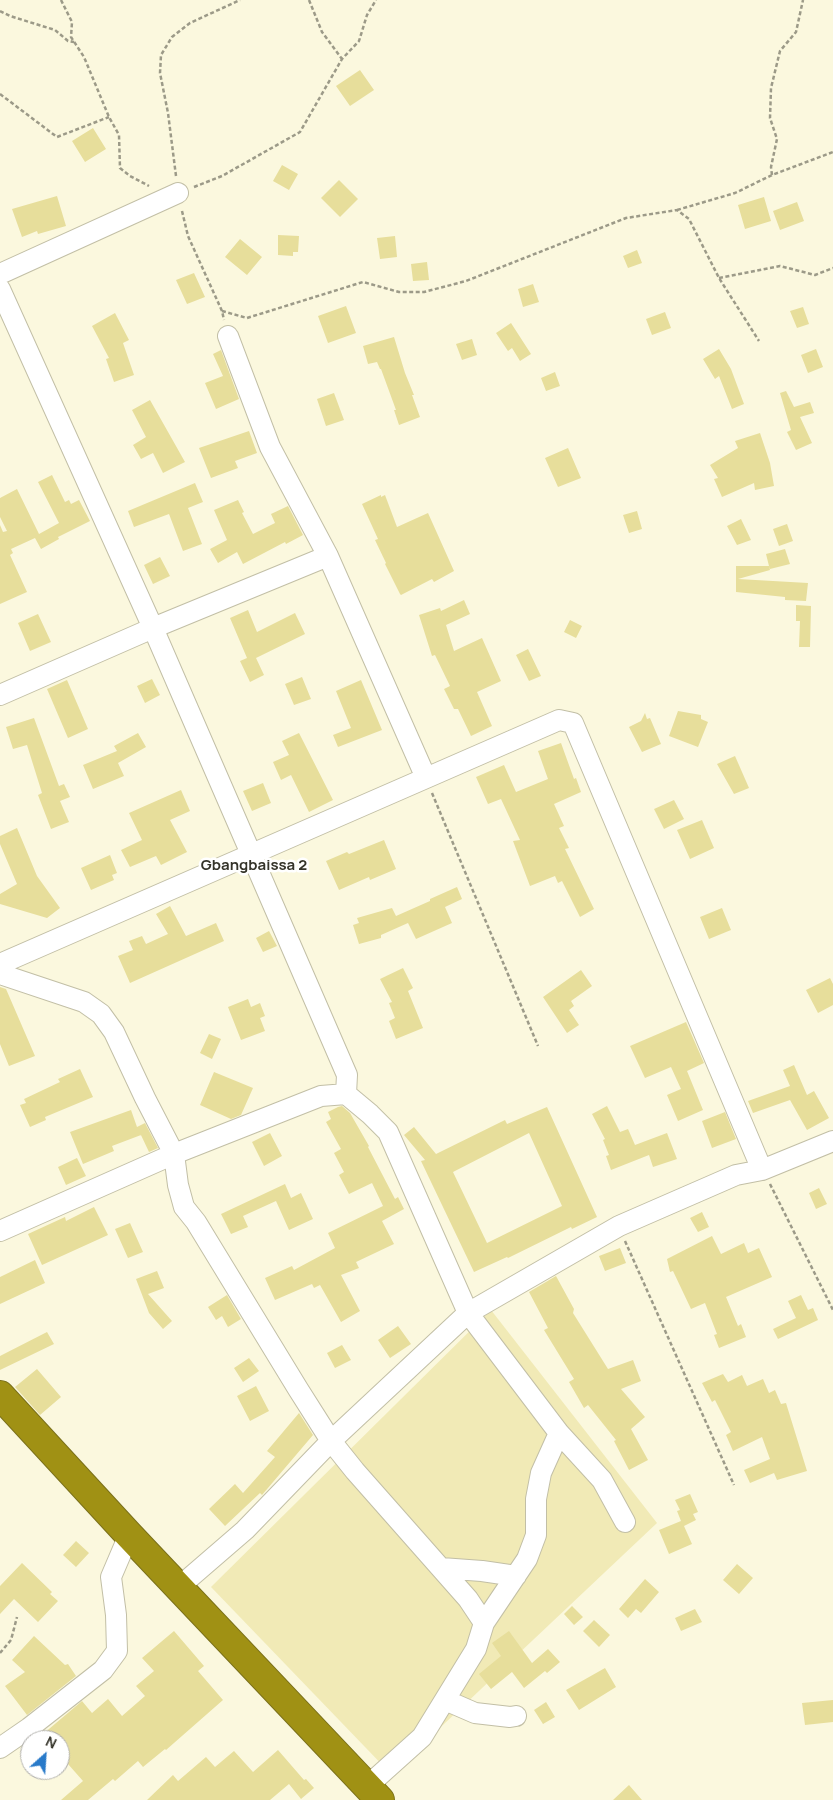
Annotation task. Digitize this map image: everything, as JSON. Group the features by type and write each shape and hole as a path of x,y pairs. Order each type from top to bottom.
{"highway":[{"path":"0,1395 129,1535 374,1794"}],"street":[{"path":"0,274 173,195"},
{"path":"0,289 153,628 347,1075 346,1094"},
{"path":"228,336 270,447 328,556 426,778"},
{"path":"0,695 153,628 328,556"},
{"path":"0,964 559,720 574,723 762,1170"},
{"path":"0,974 84,1002 101,1014 114,1032 174,1154 178,1185 184,1207 196,1222 292,1380 331,1441 355,1471 442,1568 468,1599 484,1623"},
{"path":"0,1231 174,1154 321,1096 346,1094 388,1132 468,1313 559,1433 602,1480 625,1522"},
{"path":"179,1587 245,1530 331,1441 468,1313 619,1226 736,1176 762,1170 833,1141"},
{"path":"374,1794 373,1781 422,1737 476,1649 484,1623 527,1559 536,1534 536,1499 541,1473 559,1433"},
{"path":"0,1748 103,1670 117,1651 116,1615 111,1577 129,1535"},
{"path":"442,1568 516,1576"},
{"path":"445,1700 475,1713 510,1718 516,1716"}],"path":[{"path":"61,0 72,22 71,37 84,57 109,118 119,135 120,168 130,176 173,195 222,176 300,132 342,59 359,42 367,15 376,0"},
{"path":"228,336 222,311 188,236 173,195 168,112 160,73 162,55 172,37 190,23 240,0"},
{"path":"309,0 322,32 342,59"},
{"path":"772,174 771,166 777,139 770,118 771,88 780,51 796,32 802,0"},
{"path":"0,11 55,30 68,41 74,42"},
{"path":"0,94 57,137 109,118"},
{"path":"222,311 247,318 363,282 400,292 424,292 466,281 626,218 677,210 735,193 772,174 833,152"},
{"path":"677,210 689,219 719,278 759,342"},
{"path":"719,278 780,266 815,275 833,268"},
{"path":"426,778 538,1046"},
{"path":"762,1170 833,1310"},
{"path":"619,1226 734,1486"},
{"path":"0,1653 10,1640 16,1618"}],"shaded area":[{"path":"491,1310 657,1523 391,1774 211,1587"}],"building":[{"path":"360,70 374,90 350,106 336,86"},
{"path":"93,128 106,149 85,162 72,141"},
{"path":"282,165 298,174 289,190 273,181"},
{"path":"339,180 358,199 340,217 321,198"},
{"path":"57,196 66,226 38,234 37,231 22,237 12,209"},
{"path":"764,197 771,221 745,229 738,205"},
{"path":"797,202 804,221 780,230 773,211"},
{"path":"278,235 299,236 298,252 293,252 293,256 278,255"},
{"path":"395,236 397,257 380,259 377,238"},
{"path":"240,239 262,257 247,275 225,257"},
{"path":"637,250 642,263 628,268 623,256"},
{"path":"427,262 429,280 413,281 411,264"},
{"path":"194,273 205,297 187,304 176,280"},
{"path":"533,284 539,302 523,307 518,289"},
{"path":"346,306 356,333 328,343 318,316"},
{"path":"803,307 809,324 797,328 790,311"},
{"path":"665,312 671,328 652,335 646,319"},
{"path":"115,313 129,340 123,343 134,375 114,382 106,359 109,358 92,326"},
{"path":"511,323 531,354 520,361 512,348 508,351 496,333"},
{"path":"394,337 420,417 399,425 394,410 396,410 381,369 377,362 368,364 363,346"},
{"path":"472,339 477,355 462,360 456,344"},
{"path":"719,349 731,369 744,404 732,409 719,376 715,379 703,359"},
{"path":"816,349 823,367 808,373 801,355"},
{"path":"221,350 239,399 216,409 205,383 223,376 213,354"},
{"path":"555,372 560,386 546,391 541,378"},
{"path":"786,391 794,407 810,402 814,413 800,417 812,443 796,450 787,432 791,430 780,393"},
{"path":"334,393 344,420 326,426 317,399"},
{"path":"150,400 185,462 163,473 153,453 141,459 133,445 146,437 132,410"},
{"path":"249,431 257,453 235,461 238,468 211,478 199,448"},
{"path":"760,433 770,463 774,486 755,490 754,483 722,497 714,479 718,478 710,465 738,448 735,441"},
{"path":"568,448 581,478 558,487 545,458"},
{"path":"52,475 65,502 69,500 71,504 79,500 90,521 58,537 59,539 41,549 35,538 11,549 13,553 10,555 27,592 0,604 0,525 3,532 7,531 0,517 0,498 17,489 39,534 59,523 38,482"},
{"path":"195,483 203,502 188,508 202,544 183,551 169,514 134,527 128,511"},
{"path":"381,495 381,497 385,495 397,527 428,513 454,571 434,582 432,579 400,594 385,564 375,540 378,539 362,504"},
{"path":"238,500 244,512 242,513 253,534 275,523 271,514 288,506 303,535 286,544 285,542 243,564 237,552 218,563 210,549 227,540 214,510"},
{"path":"637,511 642,529 629,533 623,515"},
{"path":"741,519 751,540 737,545 727,526"},
{"path":"787,524 793,541 779,546 773,529"},
{"path":"785,549 790,564 770,569 766,554"},
{"path":"160,557 170,576 153,584 144,565"},
{"path":"736,566 769,566 770,570 738,579 808,583 806,601 785,600 785,597 736,592"},
{"path":"464,600 470,614 446,625 454,651 482,638 501,681 477,692 492,726 471,736 458,709 454,709 444,689 450,686 435,655 432,656 419,615 440,608 441,611"},
{"path":"796,605 811,606 810,647 799,647 800,621 796,621"},
{"path":"248,610 257,632 295,613 305,634 256,658 264,675 250,682 240,661 247,658 230,618"},
{"path":"38,614 51,642 30,651 18,623"},
{"path":"570,620 582,626 576,638 564,632"},
{"path":"528,649 541,676 529,681 516,655"},
{"path":"302,677 311,699 294,705 285,684"},
{"path":"152,679 160,695 145,703 137,686"},
{"path":"67,680 88,729 68,738 47,689"},
{"path":"361,680 382,730 338,747 333,735 351,728 336,691"},
{"path":"678,711 701,715 701,719 708,722 698,747 669,736"},
{"path":"645,713 647,719 650,718 661,744 642,752 629,727 641,721"},
{"path":"34,718 59,786 64,784 70,797 60,801 69,822 51,829 38,795 42,793 27,745 13,749 6,727"},
{"path":"138,733 146,747 118,763 124,776 93,789 83,765 117,751 114,746"},
{"path":"299,733 333,800 309,812 291,775 281,780 273,762 289,755 282,741"},
{"path":"561,743 574,779 576,778 581,792 554,804 564,826 559,828 569,848 565,849 594,909 580,917 562,881 558,883 555,876 530,886 513,841 520,840 501,799 488,804 476,777 504,765 516,792 548,779 538,751"},
{"path":"735,756 749,788 734,794 717,764"},
{"path":"263,783 271,803 252,811 243,791"},
{"path":"181,790 190,811 170,820 187,852 161,865 156,856 130,867 121,850 142,840 129,813"},
{"path":"674,800 684,819 664,829 654,809"},
{"path":"702,820 714,848 690,859 677,830"},
{"path":"17,828 37,876 60,908 47,918 0,904 0,894 17,884 0,844 0,836"},
{"path":"384,840 396,869 370,880 369,877 339,890 326,861"},
{"path":"110,855 117,873 112,875 114,880 91,890 81,868"},
{"path":"457,887 462,899 445,907 452,923 416,939 408,923 381,935 381,938 359,944 353,925 359,923 357,918 392,908 396,916"},
{"path":"170,906 186,936 216,923 224,941 130,983 118,956 133,950 129,941 142,936 146,944 168,934 156,914"},
{"path":"722,908 731,930 709,939 700,917"},
{"path":"269,931 277,946 263,952 256,938"},
{"path":"403,968 413,988 408,991 423,1028 396,1039 389,1021 395,1018 389,1003 392,1002 380,979"},
{"path":"581,970 592,986 571,1001 574,1006 569,1010 579,1025 567,1033 543,997"},
{"path":"830,978 833,984 833,1005 818,1013 806,990"},
{"path":"0,987 6,989 35,1056 9,1066 0,1044"},
{"path":"248,999 251,1007 260,1003 265,1016 260,1018 265,1031 241,1040 228,1007"},
{"path":"686,1022 704,1063 687,1071 703,1110 678,1121 667,1095 681,1089 671,1067 645,1078 630,1046"},
{"path":"209,1034 221,1039 212,1059 200,1053"},
{"path":"794,1065 807,1095 814,1091 829,1118 807,1130 790,1100 753,1113 748,1101 790,1086 783,1070"},
{"path":"80,1069 93,1097 45,1117 46,1120 30,1127 20,1105 26,1103 24,1099 60,1082 58,1079"},
{"path":"214,1072 253,1088 241,1115 231,1119 200,1105"},
{"path":"342,1106 350,1113 369,1146 395,1199 398,1197 404,1209 382,1221 394,1244 356,1262 359,1268 341,1275 360,1311 341,1322 320,1285 314,1288 312,1284 275,1300 265,1278 292,1266 294,1270 335,1248 328,1233 383,1206 372,1183 349,1194 339,1175 344,1172 334,1153 341,1149 326,1122 331,1119 328,1112"},
{"path":"607,1106 620,1132 628,1129 635,1145 667,1133 677,1159 653,1167 649,1155 611,1170 606,1156 609,1155 603,1140 605,1139 592,1114"},
{"path":"547,1107 597,1217 474,1272 421,1161 425,1160 404,1135 414,1127 436,1154 505,1120 507,1124","holes":["529,1133 562,1206 487,1243 453,1172"]},
{"path":"131,1110 137,1127 145,1123 158,1148 149,1152 141,1135 112,1146 114,1151 83,1164 70,1132"},
{"path":"725,1112 736,1139 712,1148 702,1121"},
{"path":"270,1133 282,1156 264,1166 252,1142"},
{"path":"77,1158 86,1176 66,1185 58,1167"},
{"path":"285,1184 291,1198 301,1193 313,1219 289,1230 276,1201 243,1216 248,1227 231,1234 221,1214"},
{"path":"819,1188 827,1204 816,1209 809,1193"},
{"path":"94,1207 108,1235 42,1265 28,1234 65,1217 66,1221"},
{"path":"702,1212 709,1227 698,1232 690,1218"},
{"path":"130,1223 143,1252 128,1258 115,1229"},
{"path":"712,1236 721,1254 744,1243 748,1253 759,1248 772,1277 726,1297 738,1326 741,1324 746,1337 719,1348 714,1335 717,1334 705,1303 691,1309 673,1271 670,1272 667,1259"},
{"path":"620,1248 626,1263 605,1271 599,1256"},
{"path":"35,1260 45,1283 0,1304 0,1277"},
{"path":"157,1271 164,1288 148,1294 172,1321 163,1329 149,1313 136,1279"},
{"path":"556,1276 574,1309 573,1313 608,1369 633,1360 641,1381 621,1389 645,1417 631,1429 648,1460 629,1470 614,1441 616,1440 588,1405 584,1408 569,1382 574,1379 544,1330 548,1328 529,1292"},
{"path":"227,1295 241,1319 228,1327 222,1316 216,1320 208,1307"},
{"path":"801,1295 808,1310 813,1308 818,1320 778,1339 773,1329 796,1318 788,1301"},
{"path":"398,1326 411,1344 390,1358 378,1340"},
{"path":"47,1332 54,1344 0,1370 0,1356"},
{"path":"342,1345 351,1360 335,1368 327,1353"},
{"path":"249,1358 259,1371 243,1382 234,1368"},
{"path":"37,1369 61,1397 40,1415 15,1387"},
{"path":"723,1374 728,1382 742,1375 747,1386 763,1379 769,1393 775,1390 781,1404 786,1403 807,1471 777,1480 774,1473 750,1483 744,1470 770,1459 762,1437 733,1451 726,1435 731,1432 715,1400 712,1402 702,1383"},
{"path":"256,1386 269,1411 250,1421 237,1396"},
{"path":"299,1413 313,1435 262,1495 260,1493 225,1526 209,1509 235,1484 243,1493 275,1457 267,1451"},
{"path":"690,1494 698,1512 693,1514 696,1520 684,1526 692,1544 669,1554 659,1530 681,1521 677,1511 680,1510 675,1500"},
{"path":"76,1541 89,1553 76,1567 63,1555"},
{"path":"22,1563 52,1592 50,1594 58,1601 38,1622 14,1599 0,1614 0,1586"},
{"path":"737,1564 753,1578 739,1594 723,1580"},
{"path":"645,1579 659,1592 641,1613 636,1609 628,1618 619,1609"},
{"path":"572,1606 583,1617 574,1625 564,1614"},
{"path":"695,1609 702,1622 681,1631 675,1618"},
{"path":"594,1620 610,1635 599,1647 583,1631"},
{"path":"174,1631 204,1666 198,1671 223,1700 166,1750 143,1767 138,1761 115,1781 113,1779 88,1800 61,1800 83,1781 70,1766 70,1730 48,1730 82,1701 92,1713 108,1699 122,1716 145,1696 136,1686 154,1671 142,1658"},
{"path":"509,1631 532,1663 548,1649 560,1662 524,1688 512,1672 491,1689 479,1674 501,1656 492,1643"},
{"path":"34,1636 65,1665 68,1664 76,1676 27,1715 5,1686 25,1672 12,1660"},
{"path":"605,1668 616,1687 579,1710 566,1690"},
{"path":"833,1700 833,1722 805,1725 802,1703"},
{"path":"546,1702 555,1717 543,1724 534,1710"},
{"path":"278,1750 304,1780 306,1779 314,1788 301,1799 289,1784 270,1800 147,1800 173,1775 178,1781 206,1757 215,1767 234,1751 253,1772"},
{"path":"629,1785 642,1800 613,1800"}],"district":[{"name":"Gbangbaissa 2","path":"254,866"}]}
